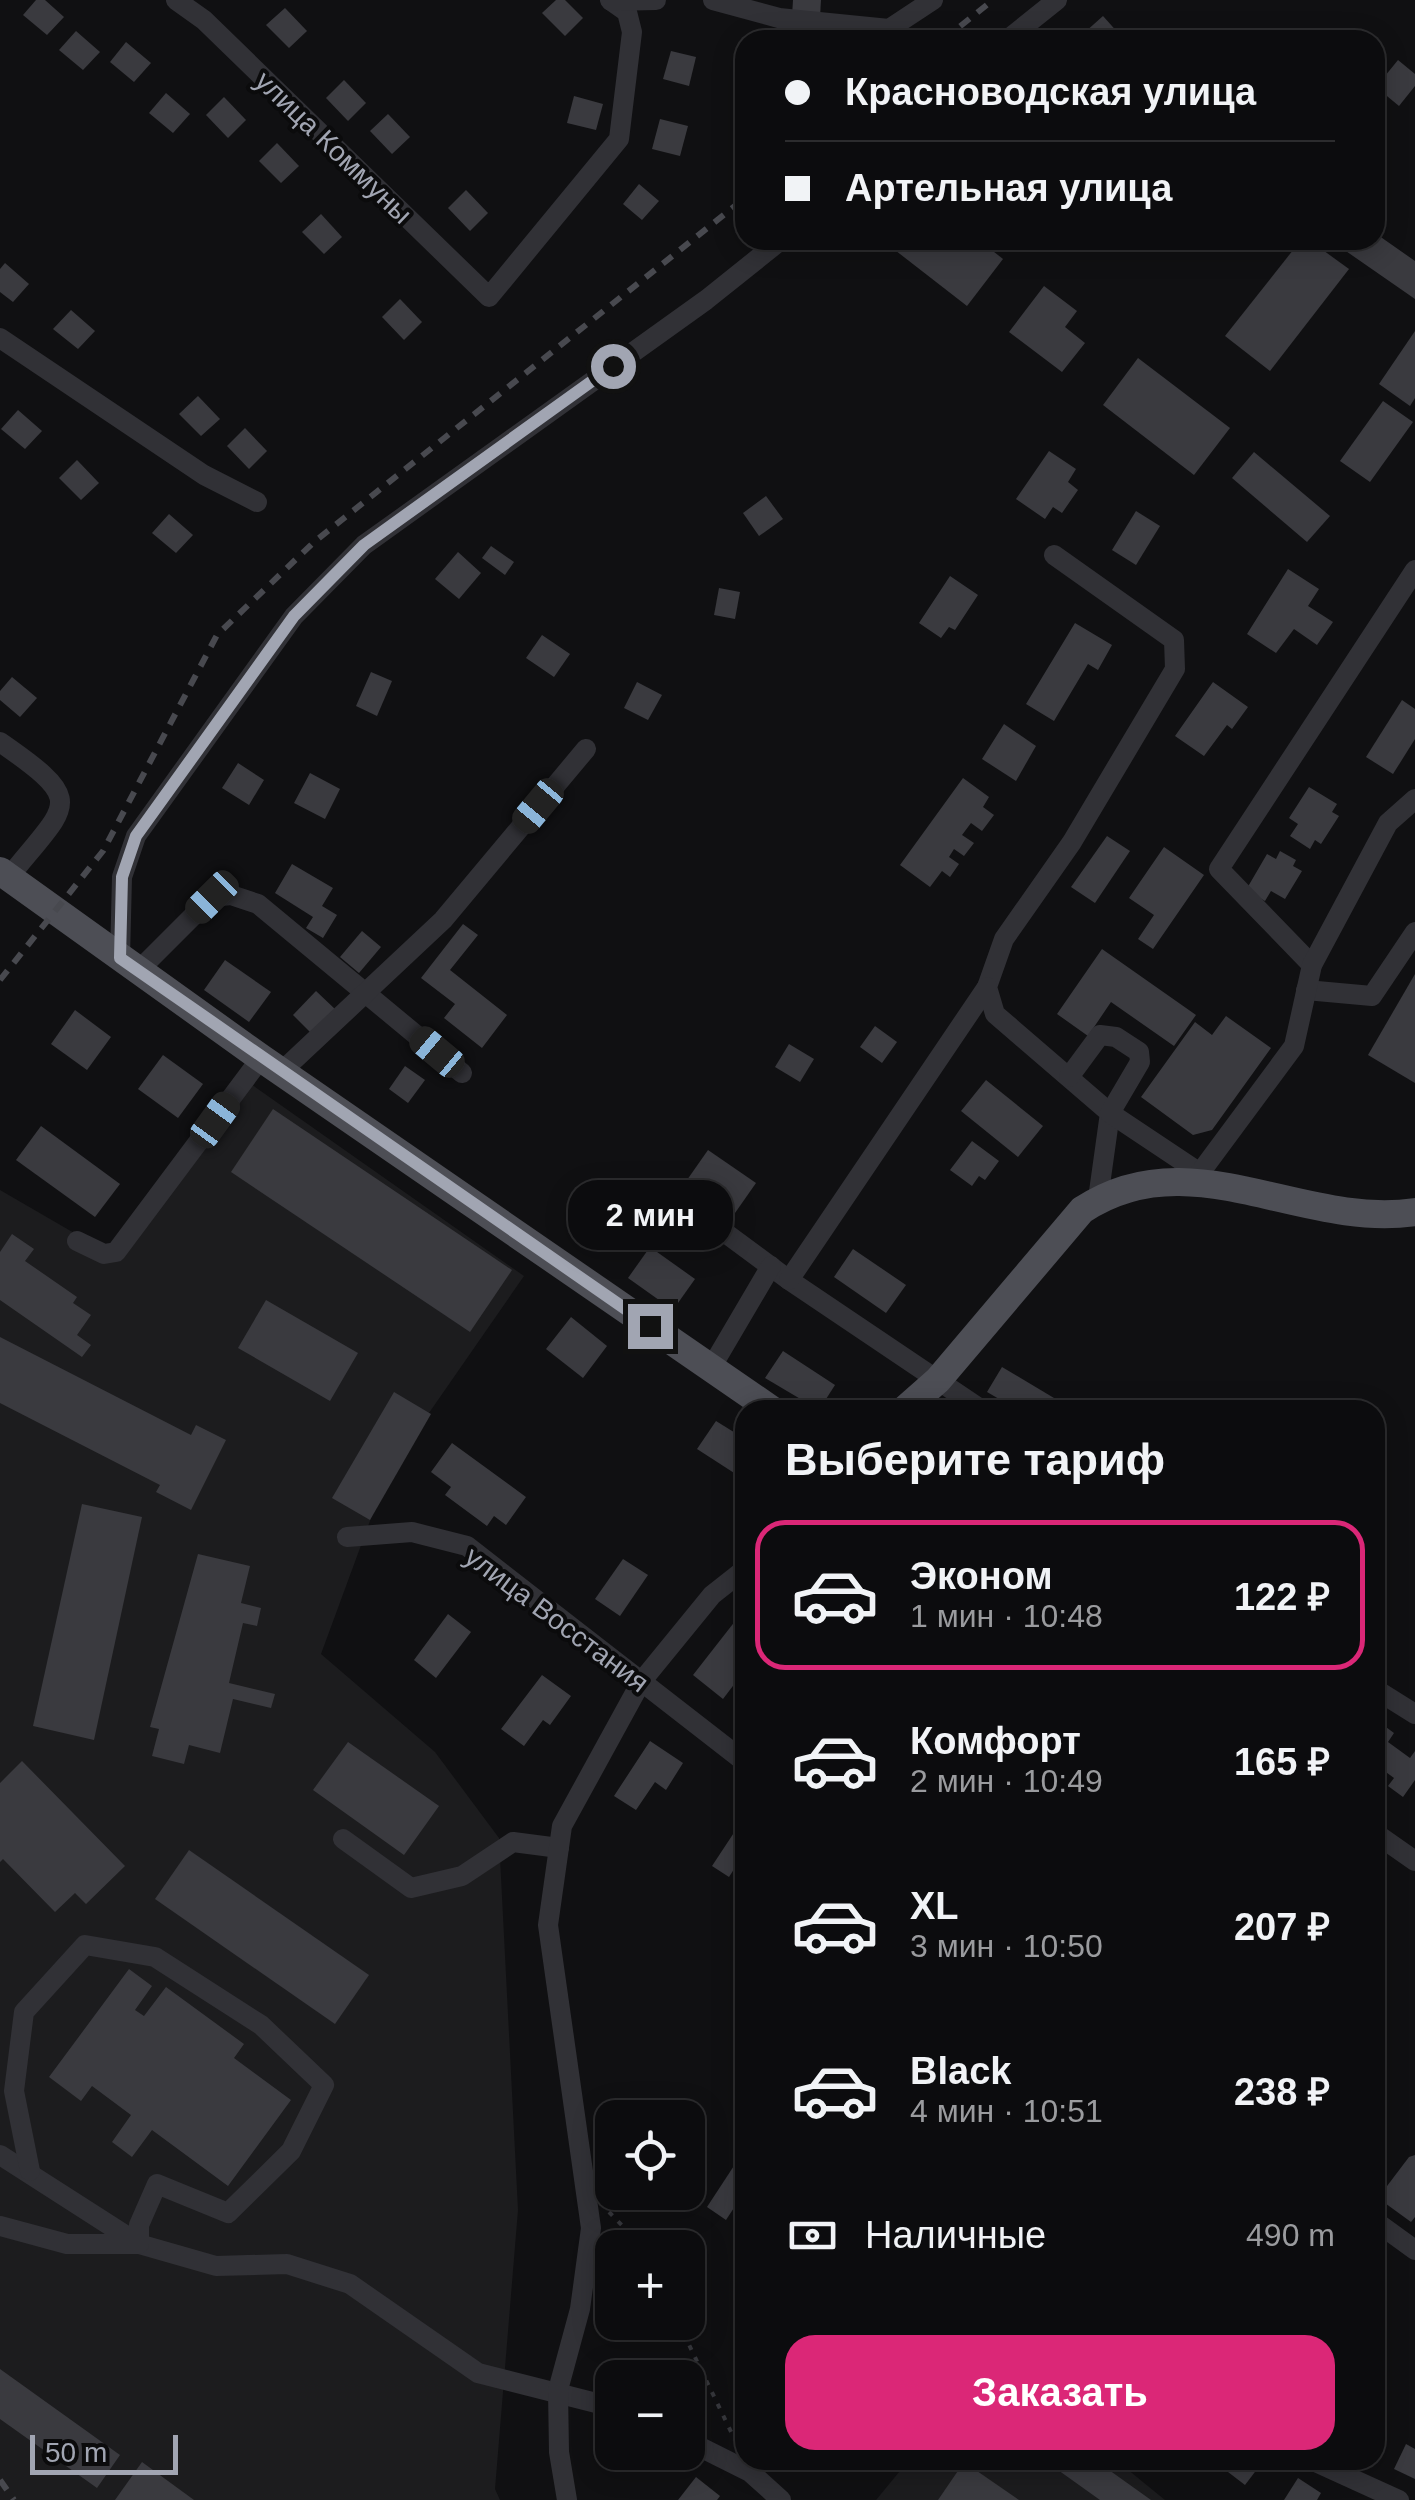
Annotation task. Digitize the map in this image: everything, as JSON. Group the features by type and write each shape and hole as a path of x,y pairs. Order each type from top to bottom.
{"main road":[{"path":"5,874 270,1065 757,1400"},
{"path":"915,1400 938,1380 1082,1210 1098,1199 1153,1180 1197,1177 1351,1213 1415,1212"}],"street":[{"name":"улица Коммуны","path":"176,0 204,20 489,297 619,139 632,32 627,12 611,0"},
{"path":"611,0 656,0"},
{"path":"713,0 779,18 889,29 933,0"},
{"path":"1020,30 1057,0"},
{"path":"129,965 122,877 136,836 294,616 364,545 706,300 768,250"},
{"path":"0,338 204,475 257,502"},
{"path":"789,1280 987,987 1004,939 1072,842 1175,668 1174,640 1054,555"},
{"path":"1312,965 1219,869 1415,570"},
{"path":"0,742 57,786 61,798 61,812 5,874"},
{"path":"77,1241 104,1254 116,1252 270,1065 364,991 443,920 586,749"},
{"path":"987,987 995,1014 1110,1113 1197,1177 1294,1046 1312,965 1388,823 1415,799"},
{"path":"129,965 212,897 231,895 258,904 462,1072"},
{"path":"1306,990 1372,996 1383,986 1415,932"},
{"path":"1070,1077 1100,1036 1116,1037 1139,1052 1140,1062 1110,1113 1098,1199"},
{"path":"666,1189 789,1280 967,1400"},
{"path":"711,1368 771,1266"},
{"name":"улица Восстания","path":"347,1537 412,1532 467,1546 735,1754"},
{"path":"566,2500 559,2452 558,2390 580,2309 591,2228 548,1925 562,1826 641,1682 712,1596 735,1577"},
{"path":"1385,1695 1415,1714"},
{"path":"344,1839 411,1888 462,1876 513,1842 559,1848"},
{"path":"1385,1840 1415,1861"},
{"path":"30,2172 14,2091 24,2012 85,1945 155,1957 261,2026 324,2086 291,2151 228,2214 157,2184 139,2225 140,2244"},
{"path":"0,2155 140,2244"},
{"path":"0,2226 66,2244 140,2244 216,2266 287,2264 350,2284 478,2373 595,2402"},
{"path":"1385,2228 1415,2250"},
{"path":"705,2448 735,2459"},
{"path":"756,2470 782,2500"},
{"path":"1333,2470 1398,2500"}],"path":[{"path":"588,2203 610,2212 627,2230"},
{"path":"687,2340 735,2433"}],"shaded area":[{"path":"248,1082 524,1276 388,1472 321,1654 435,1752 499,1838 518,2210 495,2489 500,2500 0,2500 0,1190 119,1259"},
{"path":"901,2470 1128,2470 1165,2500 876,2500"}],"building":[{"path":"36,0 45,0 64,17 47,35 23,15"},
{"path":"556,0 565,0 583,18 565,36 542,13"},
{"path":"793,0 821,0 820,17 792,16"},
{"path":"285,8 307,31 289,48 266,25"},
{"path":"1103,16 1116,30 1087,30"},
{"path":"76,31 100,52 83,70 59,50"},
{"path":"126,42 151,63 134,82 110,62"},
{"path":"671,51 696,57 689,86 663,79"},
{"path":"1398,60 1415,74 1415,86 1399,106 1385,94 1385,76"},
{"path":"344,80 366,103 348,121 326,98"},
{"path":"166,93 190,114 173,133 149,113"},
{"path":"574,96 603,104 596,130 567,123"},
{"path":"224,97 246,120 228,138 206,115"},
{"path":"388,114 410,137 392,154 370,131"},
{"path":"660,119 688,126 680,156 652,149"},
{"path":"277,143 299,166 281,183 259,161"},
{"path":"639,184 659,201 642,220 623,204"},
{"path":"466,190 488,213 470,231 448,208"},
{"path":"321,214 342,237 324,254 302,232"},
{"path":"1385,240 1415,261 1415,299 1344,250 1385,250"},
{"path":"895,250 992,250 1003,259 967,306"},
{"path":"1293,250 1323,250 1349,269 1270,371 1225,336"},
{"path":"5,263 29,284 13,302 0,292 0,269"},
{"path":"1044,286 1077,311 1065,327 1085,343 1062,372 1009,332"},
{"path":"400,299 422,322 404,340 382,317"},
{"path":"71,310 95,331 78,349 53,329"},
{"path":"1415,331 1415,398 1410,406 1379,384"},
{"path":"1138,358 1230,428 1194,475 1103,405"},
{"path":"198,396 220,419 201,436 179,414"},
{"path":"1383,401 1413,422 1370,482 1340,461"},
{"path":"18,410 42,431 25,449 1,429"},
{"path":"245,428 267,451 249,469 227,446"},
{"path":"1049,451 1076,469 1068,482 1078,490 1062,513 1053,507 1045,519 1016,499"},
{"path":"1254,452 1330,516 1307,542 1232,478"},
{"path":"77,460 99,483 81,500 59,478"},
{"path":"766,496 783,519 759,536 743,513"},
{"path":"1136,511 1160,526 1136,565 1112,550"},
{"path":"169,514 193,535 176,553 152,533"},
{"path":"491,546 514,562 505,575 482,558"},
{"path":"458,552 481,573 459,599 435,579"},
{"path":"1288,569 1319,589 1308,606 1333,622 1317,645 1294,629 1276,653 1247,634"},
{"path":"950,576 978,595 955,630 949,627 941,638 919,623"},
{"path":"719,588 740,592 735,619 714,615"},
{"path":"1075,623 1112,645 1098,670 1088,664 1054,721 1026,704"},
{"path":"542,635 570,654 554,677 526,658"},
{"path":"371,672 392,681 377,716 356,706"},
{"path":"12,677 37,698 20,717 0,700 0,691"},
{"path":"637,682 662,695 648,720 624,708"},
{"path":"1213,682 1248,707 1232,729 1227,725 1204,756 1175,736"},
{"path":"1402,700 1415,709 1415,739 1393,774 1366,757"},
{"path":"1004,724 1036,746 1016,781 982,759"},
{"path":"238,763 264,780 249,805 222,788"},
{"path":"310,773 340,789 325,819 294,803"},
{"path":"963,778 989,797 983,807 994,815 982,831 971,823 962,835 974,843 964,856 954,849 949,857 959,864 950,877 942,871 930,887 900,865"},
{"path":"1309,787 1337,804 1332,812 1339,816 1321,844 1315,840 1310,849 1290,836 1298,824 1289,818"},
{"path":"1107,836 1130,851 1095,903 1071,887"},
{"path":"1164,847 1204,875 1153,949 1138,939 1154,915 1129,898"},
{"path":"1280,851 1296,860 1293,866 1302,871 1285,899 1271,891 1265,901 1246,890 1267,854 1276,859"},
{"path":"292,864 333,888 322,906 337,915 323,938 306,928 313,917 275,893"},
{"path":"463,924 478,935 450,970 507,1015 482,1048 444,1018 455,1004 421,978"},
{"path":"362,931 381,947 359,973 340,957"},
{"path":"1102,949 1196,1015 1174,1046 1111,1002 1088,1036 1057,1014"},
{"path":"225,960 271,992 249,1022 204,990"},
{"path":"1415,974 1415,1083 1368,1055"},
{"path":"316,991 336,1010 312,1034 293,1015"},
{"path":"75,1010 111,1037 87,1070 51,1044"},
{"path":"1226,1016 1271,1048 1212,1130 1193,1135 1141,1097 1195,1022 1212,1035"},
{"path":"875,1026 897,1042 882,1063 860,1047"},
{"path":"789,1044 814,1059 800,1082 775,1067"},
{"path":"163,1055 203,1084 178,1118 138,1089"},
{"path":"405,1066 425,1080 408,1103 389,1089"},
{"path":"986,1080 1043,1126 1018,1157 961,1111"},
{"path":"273,1109 512,1270 470,1332 231,1172"},
{"path":"41,1126 120,1184 95,1217 16,1160"},
{"path":"972,1141 999,1161 985,1180 979,1176 972,1186 950,1170"},
{"path":"708,1150 756,1183 735,1213 687,1180"},
{"path":"12,1234 34,1249 25,1261 77,1297 73,1303 91,1315 77,1335 91,1345 82,1357 0,1300 0,1252"},
{"path":"650,1247 695,1279 673,1310 628,1278"},
{"path":"853,1249 906,1285 886,1313 834,1277"},
{"path":"266,1300 358,1353 330,1401 238,1348"},
{"path":"571,1317 607,1346 583,1378 546,1349"},
{"path":"0,1337 191,1435 196,1425 226,1440 191,1510 156,1492 160,1485 0,1403"},
{"path":"783,1351 835,1385 825,1400 802,1400 765,1378"},
{"path":"1002,1367 1057,1400 1001,1400 987,1392"},
{"path":"394,1392 431,1414 370,1520 332,1498"},
{"path":"716,1421 735,1433 735,1474 697,1449"},
{"path":"452,1443 526,1497 506,1525 494,1516 487,1526 445,1495 451,1487 431,1472"},
{"path":"82,1504 142,1517 94,1740 33,1726"},
{"path":"198,1554 250,1566 241,1603 261,1608 257,1626 243,1623 229,1683 275,1694 271,1708 233,1699 220,1753 189,1745 184,1764 152,1756 159,1729 150,1727"},
{"path":"623,1559 648,1575 620,1616 595,1599"},
{"path":"448,1614 471,1632 436,1678 414,1660"},
{"path":"735,1621 735,1683 723,1699 693,1675"},
{"path":"542,1675 571,1696 550,1725 543,1720 524,1746 501,1729"},
{"path":"1385,1726 1394,1733 1388,1742 1410,1758 1415,1751 1415,1780 1403,1797 1388,1786 1394,1778 1385,1771"},
{"path":"650,1741 683,1763 666,1790 655,1782 636,1810 614,1796"},
{"path":"348,1742 439,1806 404,1855 313,1790"},
{"path":"22,1761 125,1866 86,1904 75,1893 55,1912 3,1859 0,1862 0,1783"},
{"path":"735,1831 735,1868 729,1877 712,1866"},
{"path":"189,1850 369,1975 335,2024 155,1899"},
{"path":"129,1969 152,1986 135,2010 144,2016 166,1987 244,2044 234,2058 291,2100 228,2186 152,2130 132,2157 112,2142 131,2115 92,2086 81,2101 49,2077"},
{"path":"1415,2155 1415,2217 1411,2222 1385,2203 1385,2189 1409,2157"},
{"path":"735,2164 735,2206 726,2220 707,2207"},
{"path":"0,2369 120,2455 97,2488 0,2419"},
{"path":"1406,2444 1415,2449 1415,2479 1394,2469"},
{"path":"142,2462 194,2500 115,2500"},
{"path":"959,2470 976,2470 1019,2500 938,2500"},
{"path":"1058,2470 1109,2470 1151,2500 1100,2500"},
{"path":"1230,2470 1256,2470 1245,2485"},
{"path":"696,2477 720,2496 717,2500 678,2500"},
{"path":"1298,2478 1321,2493 1317,2500 1284,2500"}],"railway":[{"path":"956,30 993,0"},
{"path":"0,980 103,851 217,635 314,542 735,206"},
{"path":"0,2480 14,2500"}],"route":[{"path":"613,366 364,545 294,616 162,805 136,836 122,877 120,958 650,1326"}]}
